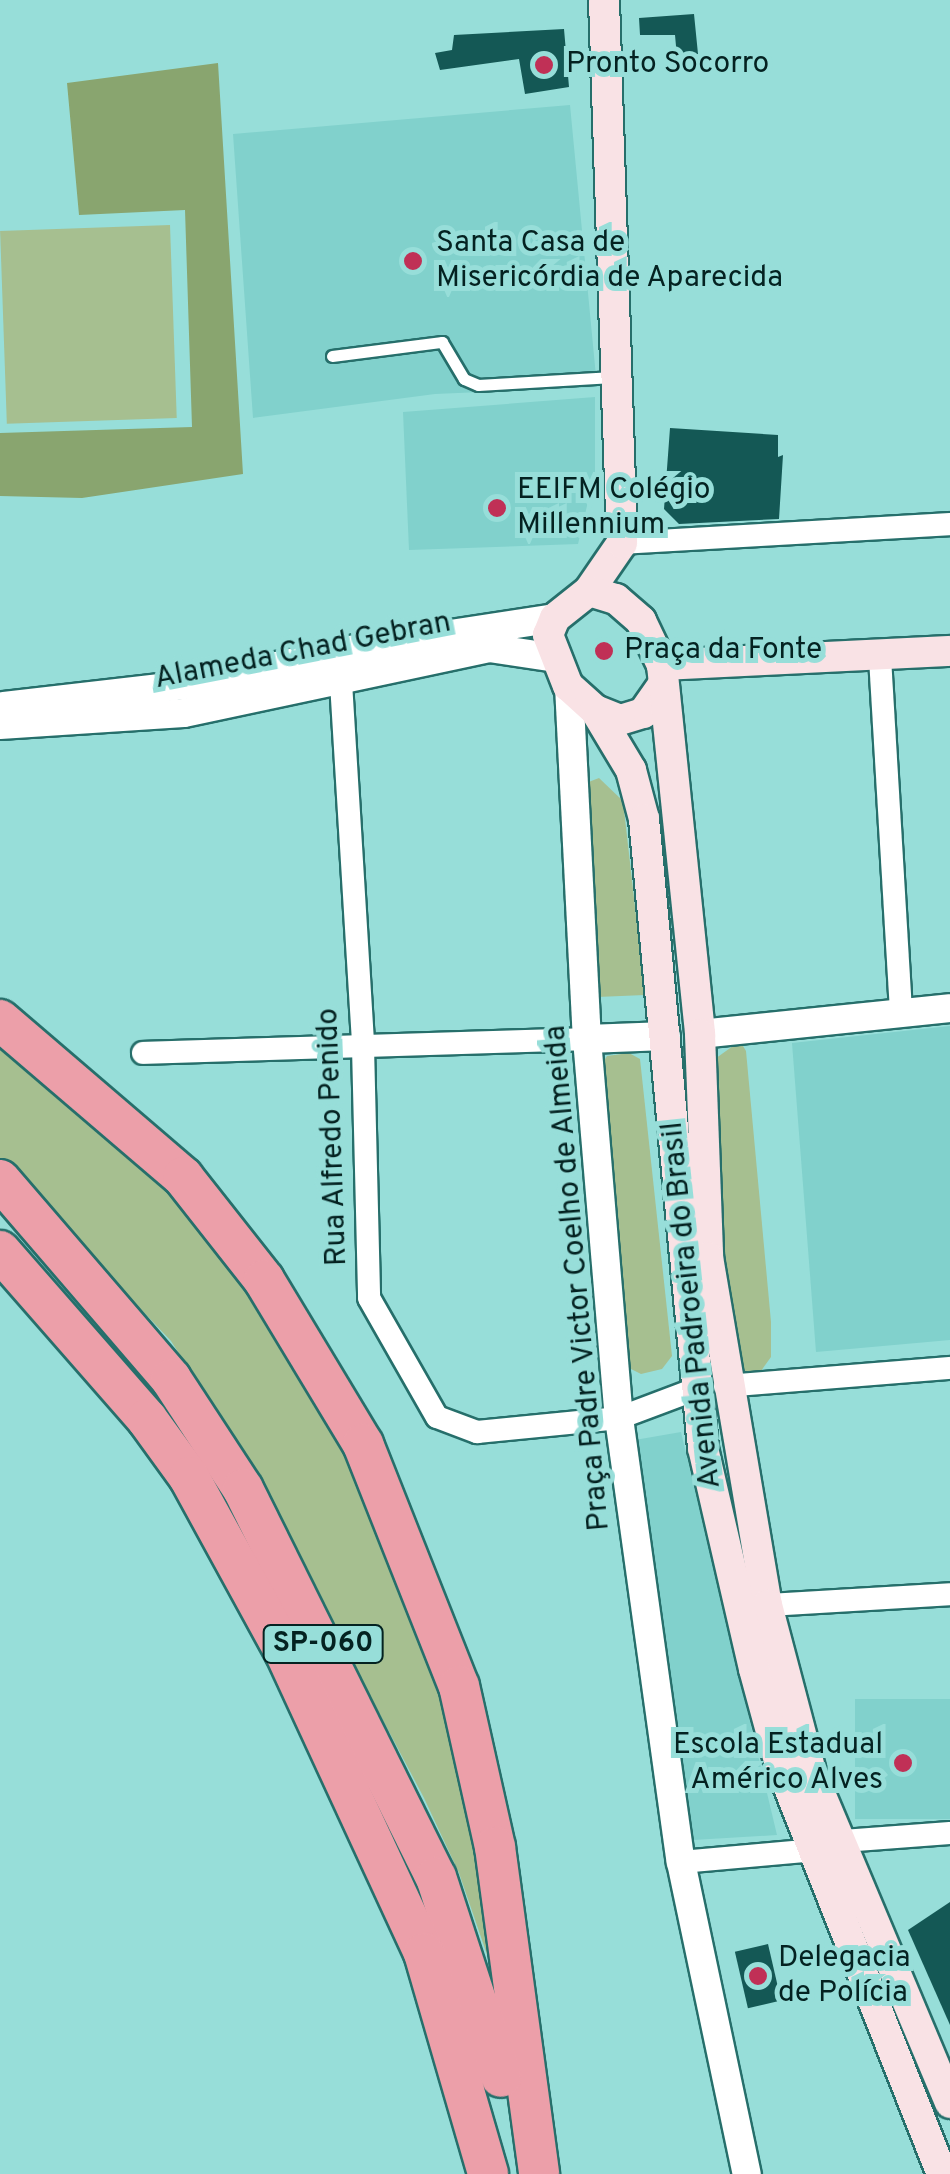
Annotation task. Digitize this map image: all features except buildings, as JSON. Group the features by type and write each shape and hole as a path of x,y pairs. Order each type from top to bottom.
{"highway":[{"path":"0,1020 184,1177 264,1280 363,1444 459,1686 494,1847 539,2174"},
{"name":"SP-060","path":"0,1180 171,1378 243,1489 436,1877 489,2026 520,2174"},
{"name":"SP-060","path":"0,1251 147,1418 189,1478 285,1652 424,1953 488,2174"}],"main road":[{"path":"589,591 616,599 641,621 662,676 644,712 620,720 595,710 570,686 548,635 555,618 589,591 622,543 620,377 604,0"},
{"path":"662,676 950,651"},
{"name":"Avenida Padroeira do Brasil","path":"662,676 686,864 700,1034 710,1388 829,1846 942,2174"},
{"name":"Avenida Padroeira do Brasil","path":"595,710 630,770 644,819 666,1036 710,1388 754,1669 780,1765 829,1846 950,2103"},
{"path":"666,1036 700,1034"}],"street":[{"path":"622,543 950,524"},
{"name":"Alameda Chad Gebran","path":"1,716 184,713 230,690 555,618"},
{"name":"Alameda Chad Gebran","path":"340,666 489,648 557,658"},
{"path":"880,658 902,1011"},
{"name":"Rua Alfredo Penido","path":"340,666 363,1047 369,1298 438,1417 477,1432 619,1418 710,1388 950,1368"},
{"name":"Praça Padre Victor Coelho de Almeida","path":"570,686 588,1039 619,1418 681,1862 747,2174"},
{"path":"700,1034 950,1008"},
{"path":"144,1053 666,1036"},
{"path":"766,1605 950,1594"},
{"path":"681,1862 950,1834"}],"lane":[{"path":"332,356 442,342 464,379 478,385 620,377"}],"shaded area":[{"name":"Santa Casa de Misericórdia de Aparecida","path":"570,105 597,387 435,394 253,418 233,134"},
{"name":"EEIFM Colégio Millennium","path":"595,397 595,472 578,544 409,550 403,412"},
{"path":"950,1026 950,1340 816,1352 792,1043"},
{"path":"681,1432 777,1835 693,1840 629,1441"},
{"name":"Escola Estadual Américo Alves","path":"855,1699 950,1699 950,1819 855,1819"}],"green space":[{"path":"218,63 243,474 82,498 0,496 0,433 192,427 185,210 79,215 67,83"},
{"path":"170,225 177,418 7,424 0,231"},
{"path":"599,778 623,801 645,995 597,997 586,783"},
{"path":"0,1040 131,1140 283,1318 416,1606 460,1755 506,2010 459,1873 424,1798 240,1449 171,1341 0,1161"},
{"path":"740,1041 746,1051 771,1322 771,1357 761,1371 746,1376 736,1373 730,1345 712,1061"},
{"path":"629,1053 640,1059 672,1356 662,1369 641,1374 627,1367 599,1069 607,1056"}],"place":[{"name":"Pronto Socorro","path":"544,65"},
{"name":"Santa Casa de Misericórdia de Aparecida","path":"413,261"},
{"name":"EEIFM Colégio Millennium","path":"497,508"},
{"name":"Praça da Fonte","path":"604,651"},
{"name":"Escola Estadual Américo Alves","path":"903,1763"},
{"name":"Delegacia de Polícia","path":"758,1976"}]}
